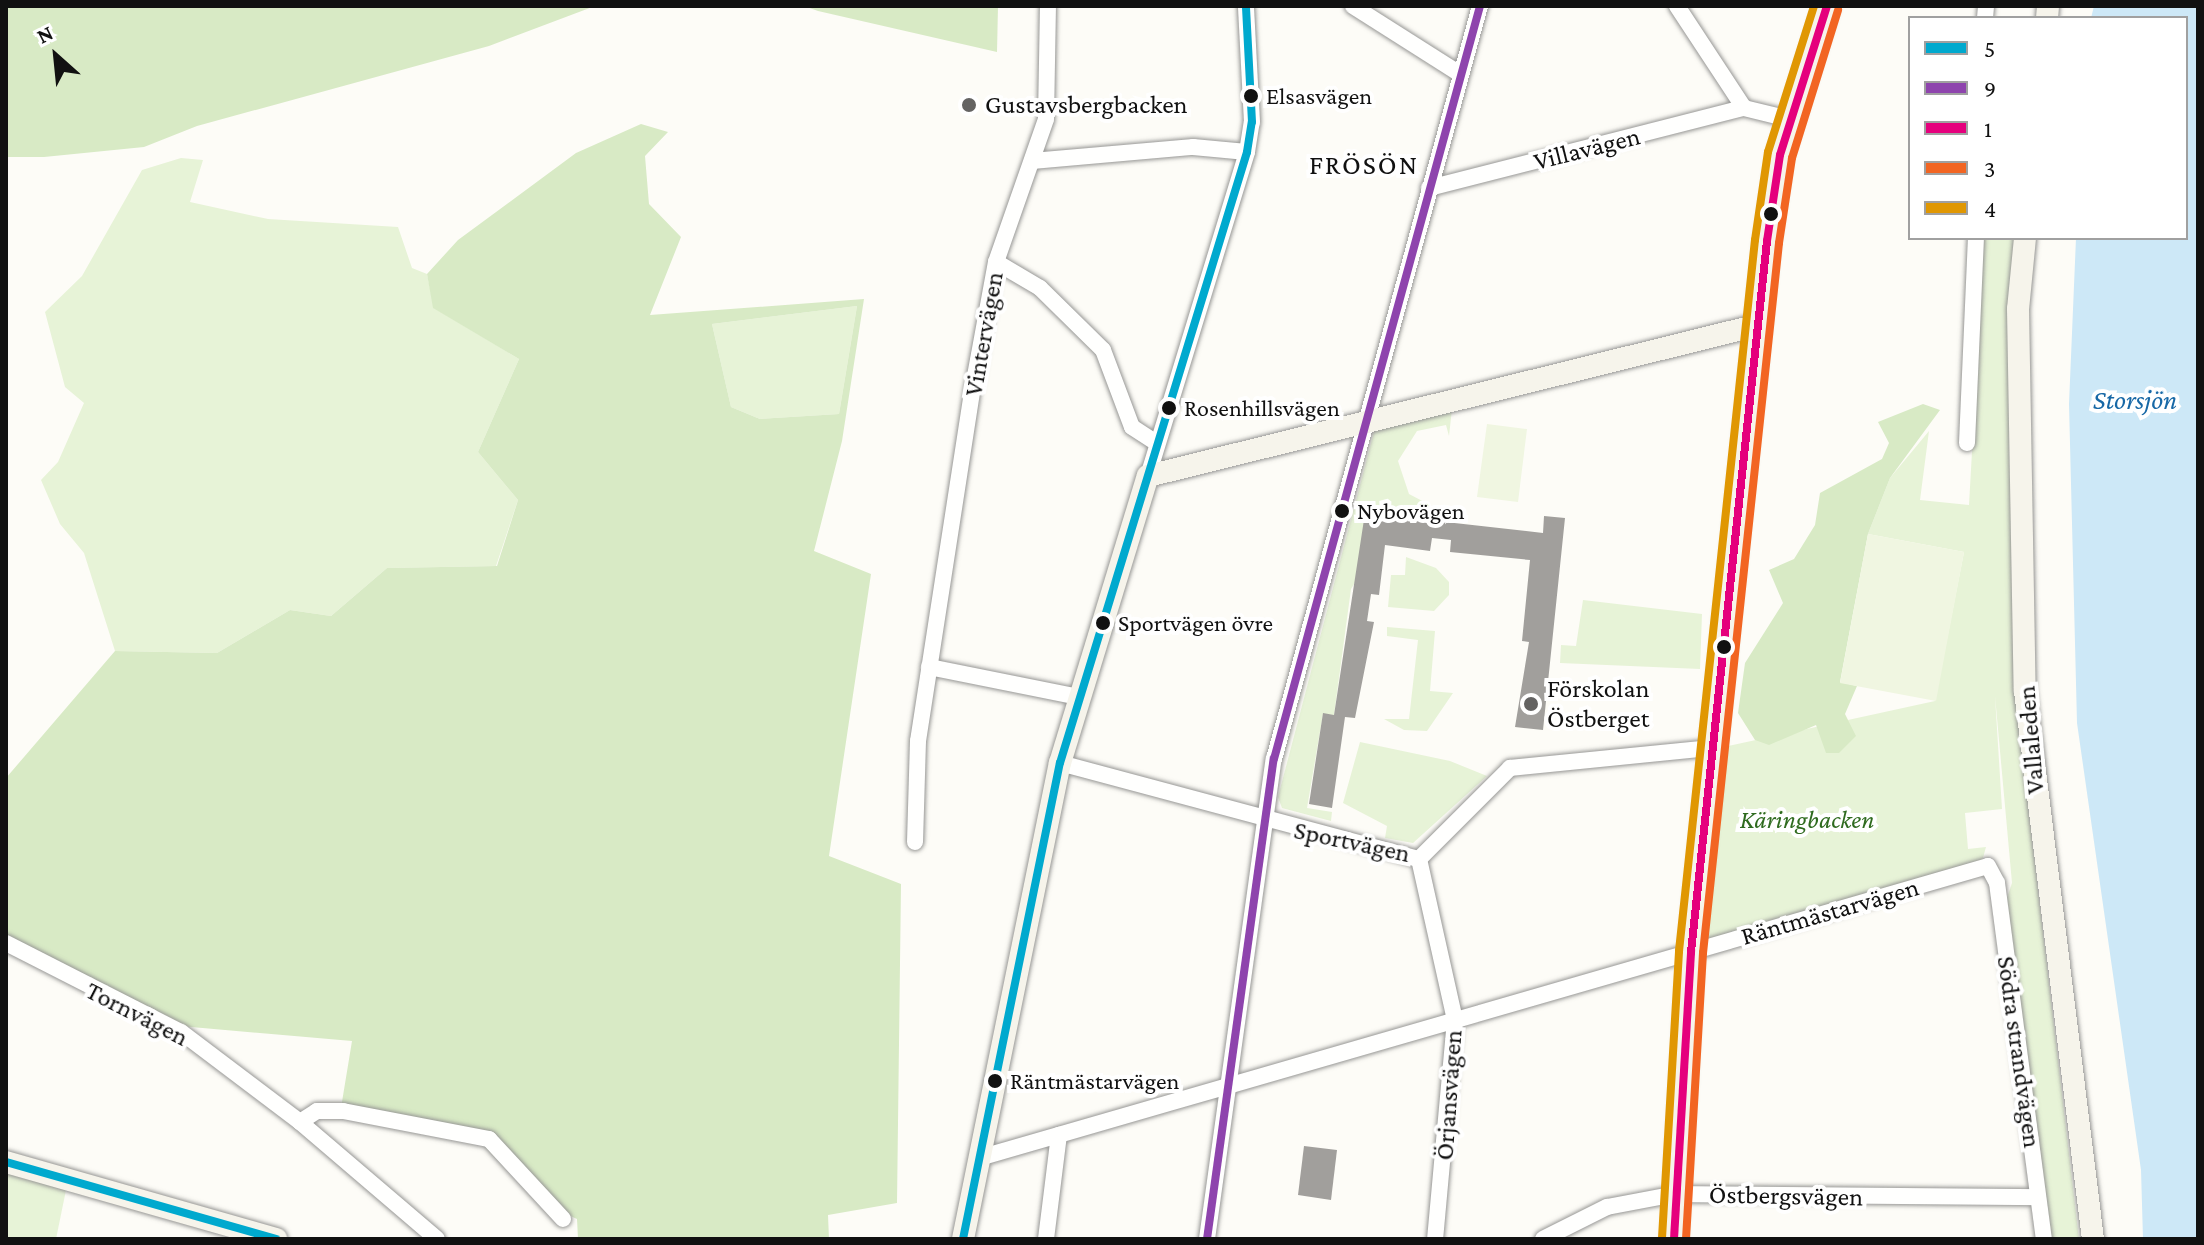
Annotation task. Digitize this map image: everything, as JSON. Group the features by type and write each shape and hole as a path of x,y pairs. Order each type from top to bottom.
{"street":[{"name":"Vintervägen","path":"915,842 918,741 996,262 1046,119 1048,6"},
{"path":"963,1239 1060,763 1247,152 1252,122 1246,6"},
{"path":"1353,6 1457,72"},
{"path":"1207,1239 1232,1085 1262,821 1363,423 1429,188 1457,72 1480,6"},
{"path":"1677,6 1744,108 1789,119"},
{"path":"1674,1239 1691,952 1711,748 1733,605 1758,325 1789,119 1827,6"},
{"name":"Villavägen","path":"1429,188 1744,108"},
{"path":"1032,161 1193,147 1247,152"},
{"path":"1967,443 1976,240"},
{"name":"Vallaleden","path":"2025,240 2018,309 2025,691 2093,1239"},
{"path":"996,262 1047,294 1103,350 1132,427 1157,443"},
{"path":"1148,476 1758,325"},
{"path":"929,667 1079,697"},
{"name":"Sportvägen","path":"1060,763 1262,821 1419,859 1510,768 1711,748"},
{"name":"Örjansvägen","path":"1419,859 1455,1020 1435,1239"},
{"name":"Räntmästarvägen","path":"979,1158 1988,866"},
{"name":"Södra strandvägen","path":"1988,866 1997,883 2044,1239"},
{"name":"Tornvägen","path":"6,943 171,1026 300,1122 437,1239"},
{"path":"300,1122 317,1111 343,1111 489,1139 563,1219"},
{"path":"1046,1239 1059,1135"},
{"path":"6,1162 276,1239"},
{"name":"Östbergsvägen","path":"1543,1239 1607,1207 1676,1194 2038,1197"}],"green space":[{"path":"6,6 595,6 489,46 197,126 144,147 44,157 6,157"},
{"path":"804,6 998,6 997,52 818,11"},
{"path":"641,124 668,132 645,156 649,204 681,237 650,315 864,299 842,441 814,551 871,574 829,856 901,884 897,1203 828,1215 829,1239 578,1239 577,1219 537,1201 476,1138 340,1114 352,1041 180,1026 6,938 6,778 115,651 217,653 290,610 331,616 387,568 497,566 518,500 478,452 519,359 433,308 427,274 458,240 576,153","holes":["857,306 839,414 760,419 731,407 712,324"]},
{"path":"181,158 203,160 190,202 268,219 398,227 412,268 427,274 434,308 519,359 478,452 518,500 496,566 387,568 331,616 290,610 217,653 115,651 84,553 60,524 41,480 58,462 84,403 65,387 45,312 82,276 142,170"},
{"name":"Käringbacken","path":"1984,240 2015,240 2010,304 2015,694 2079,1239 2050,1239 2006,901 2012,883 1995,696 2002,809 1965,813 1968,849 1986,847 1981,865 1699,946 1719,748 1935,701 1964,552 1868,534 1890,478 1929,431 1920,500 1969,505"},
{"path":"857,306 839,414 760,419 731,407 712,324"},
{"path":"1923,404 1940,410 1890,478 1868,534 1840,682 1857,686 1845,714 1856,736 1839,753 1826,753 1816,725 1769,745 1755,740 1738,713 1745,663 1783,603 1769,570 1794,559 1815,525 1820,493 1882,459 1889,443 1878,422"},
{"path":"1452,409 1449,436 1446,425 1417,431 1398,461 1409,494 1430,505 1427,523 1396,519 1351,589 1334,715 1323,714 1307,808 1332,812 1331,821 1282,808 1278,797 1375,428"},
{"path":"1487,424 1527,429 1518,502 1477,497"},
{"path":"1868,534 1964,552 1936,701 1840,683"},
{"path":"1406,557 1436,568 1449,582 1449,595 1434,611 1388,607 1391,575 1405,575"},
{"path":"1583,600 1702,614 1700,669 1560,663 1561,645 1576,646"},
{"path":"1387,627 1435,631 1430,691 1453,693 1427,731 1404,730 1384,719 1409,719 1418,640 1387,636"},
{"path":"1360,742 1450,761 1487,776 1413,843 1385,838 1387,826 1343,803"},
{"path":"6,1172 66,1190 56,1239 6,1239"}],"water":[{"name":"Storsjön","path":"2094,6 2198,6 2198,1239 2143,1239 2141,1170 2077,723 2069,404 2076,240 2188,240 2188,16 2092,16"}],"building":[{"path":"1365,513 1543,533 1544,516 1565,518 1543,730 1515,727 1529,642 1522,641 1530,560 1450,552 1451,540 1432,538 1430,551 1385,545 1379,595 1371,594 1367,621 1374,622 1355,718 1345,717 1332,808 1309,804 1323,713 1334,715"},
{"path":"1304,1146 1337,1150 1331,1200 1298,1195"}],"transit line":[{"name":"5","path":"963,1239 1060,763 1247,152 1252,122 1246,6"},
{"name":"9","path":"1207,1239 1274,759 1480,6"},
{"name":"4","path":"1662,1238 1679,951 1755,240 1768,152 1814,6"},
{"name":"1","path":"1674,1239 1691,952 1767,241 1780,155 1827,6"},
{"name":"3","path":"1686,1239 1703,953 1779,243 1792,158 1838,10"},
{"name":"5","path":"6,1162 276,1239"}],"place":[{"name":"Elsasvägen","path":"1251,96"},
{"name":"Gustavsbergbacken","path":"969,105"},
{"name":"Rosenhillsvägen","path":"1169,408"},
{"name":"Nybovägen","path":"1342,511"},
{"name":"Sportvägen övre","path":"1103,623"},
{"name":"Förskolan Östberget","path":"1531,704"},
{"name":"Räntmästarvägen","path":"995,1081"}],"district":[{"name":"FRÖSÖN","path":"1364,165"}]}
